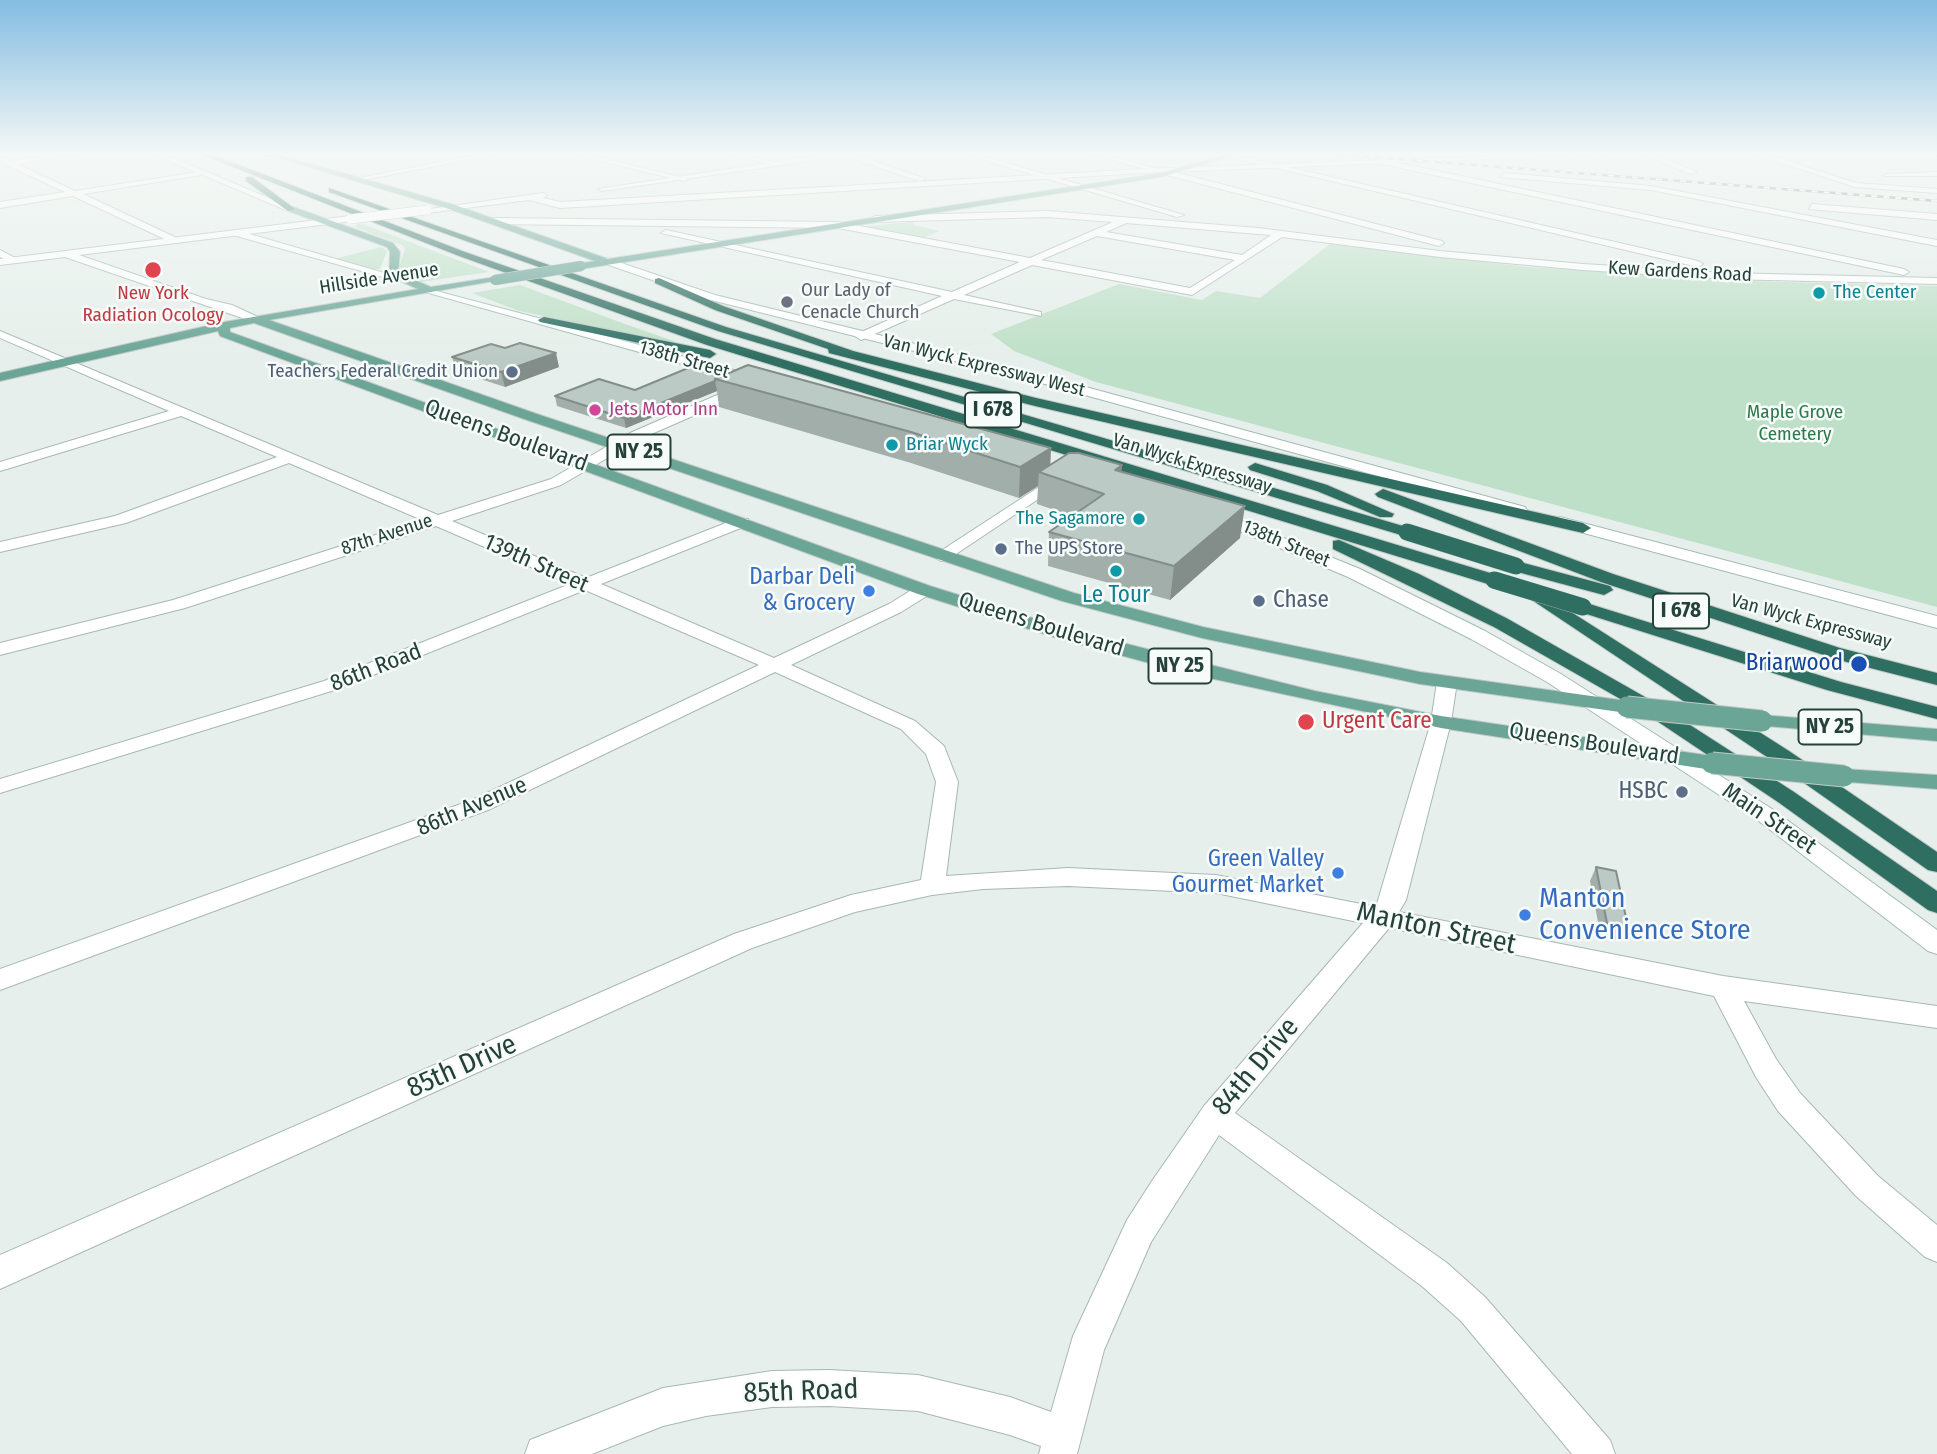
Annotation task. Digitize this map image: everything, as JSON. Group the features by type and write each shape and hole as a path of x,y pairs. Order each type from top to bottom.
{"highway":[{"name":"Van Wyck Expressway","path":"389,222 550,286 711,342 1834,686 1937,713"},
{"name":"Van Wyck Expressway","path":"429,222 581,273 767,343 1516,566 1937,679"},
{"path":"581,273 805,343 1035,402 1281,474 1366,505 1415,528 1553,605 1937,864"},
{"path":"659,281 719,308 869,358"},
{"path":"544,320 866,389"},
{"path":"1035,402 1583,528"},
{"path":"1216,444 1371,490 1639,589 1846,656"},
{"path":"1200,491 1392,569 1546,647 1701,740 1937,904"}],"main road":[{"path":"324,222 390,245 395,252 391,272 397,278 429,290"},
{"name":"Van Wyck Expressway West","path":"497,222 607,261"},
{"name":"Hillside Avenue","path":"0,377 254,319 495,280 581,273 607,261 857,222"},
{"name":"Queens Boulevard","path":"254,319 1022,583 1170,624 1283,650 1447,682 1595,704 1937,735"},
{"name":"Queens Boulevard","path":"224,325 224,334 924,590 1064,634 1186,667 1441,722 1712,763 1937,782"}],"street":[{"path":"135,222 176,241"},
{"path":"0,262 324,222"},
{"path":"580,222 838,225 1192,292 1280,234"},
{"path":"861,336 1121,222"},
{"name":"Kew Gardens Road","path":"1146,222 1280,234 1509,261 1744,276 1937,280"},
{"path":"1196,222 1216,228"},
{"path":"1360,222 1509,261"},
{"path":"1512,222 1744,276"},
{"path":"1668,222 1937,280"},
{"path":"1829,222 1937,243"},
{"path":"641,224 646,229 1037,314"},
{"path":"236,233 397,278"},
{"path":"1096,233 1243,258"},
{"path":"1446,244 1458,250 1451,255"},
{"path":"0,253 13,261"},
{"name":"Queens Boulevard","path":"67,254 203,302 228,307 254,319"},
{"name":"Van Wyck Expressway West","path":"607,261 659,281 861,336 1038,378 1583,528"},
{"name":"138th Street","path":"429,290 766,383"},
{"name":"Queens Boulevard","path":"203,302 225,316 224,325"},
{"name":"139th Street","path":"0,334 892,715 920,734 936,751 947,782 932,886"},
{"name":"87th Avenue","path":"0,649 201,597 556,482 588,466 618,445 766,383"},
{"path":"0,467 181,412"},
{"path":"0,547 120,520 289,458"},
{"path":"941,556 1073,471 1055,466"},
{"name":"138th Street","path":"1205,512 1288,544 1401,596 1509,652 1595,704"},
{"name":"86th Road","path":"0,786 331,685 587,586 742,522"},
{"name":"Van Wyck Expressway","path":"1583,528 1937,622"},
{"name":"86th Avenue","path":"0,980 443,821 775,666 895,608 924,590"},
{"name":"84th Drive","path":"1060,1445 1086,1349 1127,1255 1163,1191 1215,1115 1382,919 1398,884 1441,722 1447,682"},
{"name":"Main Street","path":"1595,704 1804,841 1937,944"},
{"name":"Manton Street","path":"932,886 983,880 1068,877 1182,880 1250,890 1723,987 1937,1017"},
{"name":"85th Drive","path":"0,1272 743,941 850,904 932,886"},
{"path":"1723,987 1766,1068 1789,1102 1867,1186 1937,1247"},
{"path":"1215,1115 1435,1275 1473,1310 1525,1367 1596,1454"},
{"name":"85th Road","path":"544,1454 663,1407 772,1389 829,1388 918,1393 1010,1416 1060,1445"}],"green space":[{"path":"913,222 914,225 940,231 923,238 865,226"},
{"path":"358,223 489,272 420,282 404,275 399,267 405,249 402,245 355,227"},
{"name":"Maple Grove Cemetery","path":"1330,244 1528,267 1747,281 1937,286 1937,607 1096,382 1014,351 991,334 1119,284 1202,300 1216,291 1260,298"},
{"path":"381,247 387,251 380,269 334,259"},
{"path":"520,285 685,345 519,311 472,293"}],"building":[{"path":"520,343 556,353 501,372 452,357 491,344 505,348"},
{"path":"748,365 1051,448 1020,467 911,432 715,379"},
{"path":"693,366 724,375 624,418 555,396 599,379 635,390"},
{"path":"1069,453 1079,453 1122,465 1115,470 1245,506 1174,566 1049,532 1104,494 1039,472"},
{"path":"1596,867 1616,871 1628,927 1607,923"}],"place":[{"name":"New York Radiation Ocology","path":"153,270"},
{"name":"The Center","path":"1819,293"},
{"name":"Our Lady of Cenacle Church","path":"787,302"},
{"name":"Teachers Federal Credit Union","path":"512,372"},
{"name":"Jets Motor Inn","path":"595,410"},
{"name":"Briar Wyck","path":"892,445"},
{"name":"The Sagamore","path":"1139,519"},
{"name":"The UPS Store","path":"1001,549"},
{"name":"Le Tour","path":"1116,571"},
{"name":"Darbar Deli & Grocery","path":"869,591"},
{"name":"Chase","path":"1259,601"},
{"name":"Briarwood","path":"1859,664"},
{"name":"Urgent Care","path":"1306,722"},
{"name":"HSBC","path":"1682,792"},
{"name":"Green Valley Gourmet Market","path":"1338,873"},
{"name":"Manton Convenience Store","path":"1525,915"}]}
